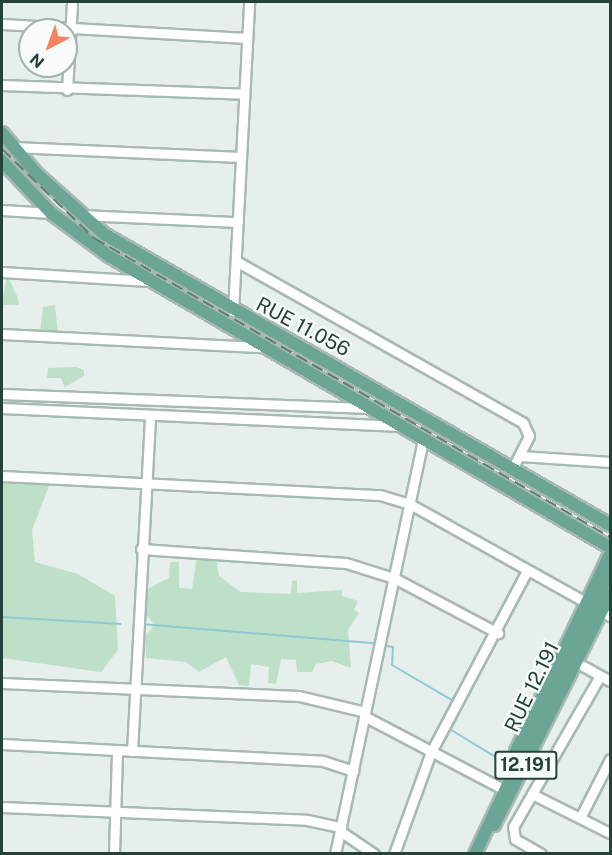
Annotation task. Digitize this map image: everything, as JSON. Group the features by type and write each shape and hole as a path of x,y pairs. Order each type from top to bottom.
{"main road":[{"name":"RUE 11.056","path":"2,133 78,215 233,311 513,467 610,525"},
{"path":"2,161 51,213 153,281 263,347 424,437 609,553"},
{"path":"520,767 520,736 609,553 610,532"},
{"name":"RUE 12.191","path":"482,854 520,767 566,673 610,570"},
{"name":"RUE 12.191","path":"566,673 610,594"},
{"path":"520,767 542,750 610,614"},
{"name":"RUE 12.191","path":"475,854 503,789 520,767"}],"street":[{"path":"71,18 72,2"},
{"path":"233,311 249,2"},
{"path":"2,24 18,25"},
{"path":"78,28 247,39"},
{"path":"67,90 68,78"},
{"path":"2,85 67,90 244,94"},
{"path":"13,147 241,157"},
{"path":"2,210 51,213"},
{"path":"78,215 238,222"},
{"path":"236,261 523,423 529,436 521,456 513,467"},
{"path":"2,272 153,281"},
{"path":"2,334 263,347"},
{"path":"2,394 370,408"},
{"path":"2,408 403,426"},
{"path":"132,751 141,549 150,416"},
{"path":"335,854 424,437"},
{"path":"521,456 610,462"},
{"path":"2,476 360,491 410,504 585,602"},
{"path":"141,549 346,563 394,578 498,633"},
{"path":"394,854 431,752 498,633 527,571"},
{"path":"540,854 512,834 532,794 608,679 583,666"},
{"path":"2,683 299,696 365,714 431,752 503,789"},
{"path":"2,744 323,761 353,771"},
{"path":"114,854 117,750"},
{"path":"580,818 610,759"},
{"path":"532,794 610,832"},
{"path":"2,807 307,820 340,829 374,854"}],"green space":[{"path":"7,275 17,296 19,305 2,305"},
{"path":"55,305 58,335 40,332 43,307"},
{"path":"76,367 84,370 84,376 65,387 61,378 47,378 48,368"},
{"path":"2,478 51,481 32,530 35,562 78,574 115,596 118,650 101,672 2,658"},
{"path":"197,556 216,558 219,576 241,592 291,594 292,581 297,580 297,593 342,590 342,596 358,601 354,610 359,613 348,630 351,668 332,661 316,664 312,672 297,672 296,660 281,659 276,684 268,683 269,667 251,664 249,686 239,685 226,657 199,672 186,662 146,658 145,637 154,625 146,614 147,589 169,578 170,562 179,562 179,588 192,589"}],"waterway":[{"path":"2,617 121,624"},
{"path":"141,624 374,643"},
{"path":"382,645 393,647 392,665 455,702"},
{"path":"448,728 494,756"}],"railway":[{"path":"2,149 94,238 610,537"}]}
